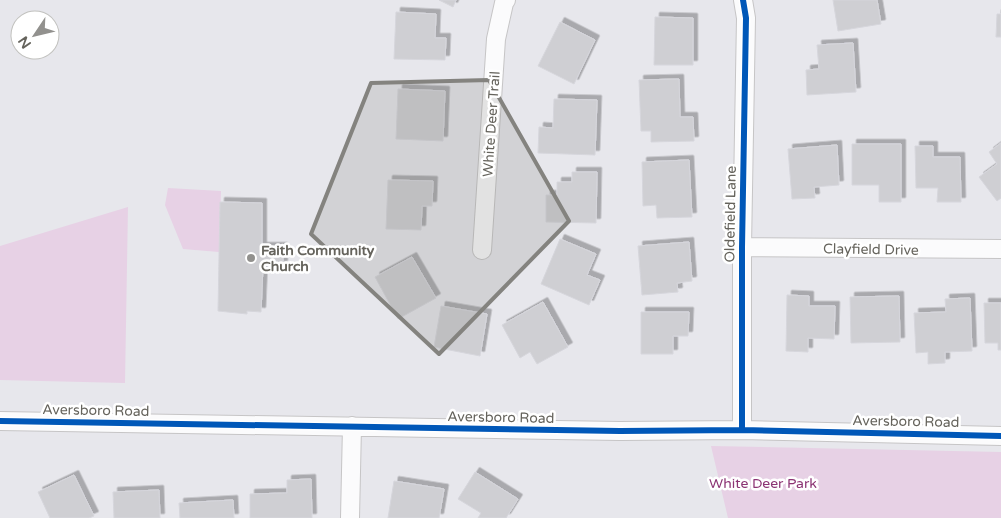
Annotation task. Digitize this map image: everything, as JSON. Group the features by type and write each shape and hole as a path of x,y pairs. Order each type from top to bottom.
{"street":[{"name":"White Deer Trail","path":"482,250 496,39 506,0"},
{"name":"Oldefield Lane","path":"742,430 742,247 746,18 743,0"},
{"name":"Clayfield Drive","path":"742,247 1001,249"},
{"name":"Aversboro Road","path":"0,421 620,431 742,430 1001,436"},
{"path":"350,518 352,426"}],"highlighted area":[{"path":"489,80 569,221 439,354 311,234 371,83"}],"green space":[{"path":"168,188 221,191 219,252 183,249 165,205"},
{"path":"128,207 125,383 0,380 0,246"},
{"name":"White Deer Park","path":"711,446 1001,452 1001,518 728,518"}],"building":[{"path":"439,0 456,0 453,7"},
{"path":"833,0 877,0 881,24 838,31"},
{"path":"396,12 436,14 435,38 446,38 445,60 394,59"},
{"path":"997,14 1001,14 1001,37 996,37"},
{"path":"655,17 693,18 693,65 654,65"},
{"path":"560,22 595,40 574,84 538,66"},
{"path":"853,43 856,92 807,95 806,70 819,69 817,45"},
{"path":"679,79 680,117 693,117 694,141 651,142 651,131 641,131 639,80"},
{"path":"398,89 445,91 443,141 396,139"},
{"path":"554,99 597,100 595,155 538,153 539,127 553,128"},
{"path":"1001,143 1001,198 997,201 979,177 997,164 989,152"},
{"path":"852,144 901,144 901,202 879,202 879,185 852,185"},
{"path":"837,145 839,185 814,187 815,198 792,199 788,149"},
{"path":"915,146 933,146 933,157 960,157 961,202 937,202 938,188 916,188"},
{"path":"689,160 692,217 657,218 656,205 643,206 642,162"},
{"path":"572,172 597,172 596,223 546,222 546,195 557,195 557,182 572,182"},
{"path":"388,180 433,181 432,206 422,206 421,230 386,229"},
{"name":"Faith Community Church","path":"220,202 262,203 262,247 283,247 283,265 263,266 261,312 247,311 247,314 218,311"},
{"path":"560,239 596,254 587,275 600,280 589,305 541,284"},
{"path":"689,242 692,281 677,283 678,292 642,295 638,246"},
{"path":"412,257 436,298 398,319 375,277"},
{"path":"787,295 809,296 809,306 835,306 834,339 808,338 808,352 786,351"},
{"path":"899,296 900,342 851,343 850,297"},
{"path":"970,298 972,351 945,352 945,363 928,364 928,352 916,353 914,313 946,312 945,299"},
{"path":"543,302 568,347 537,364 530,352 520,358 502,325"},
{"path":"984,303 1001,303 1001,350 998,350 998,343 985,343"},
{"path":"441,306 487,314 480,356 434,347"},
{"path":"641,312 689,312 688,336 673,336 673,354 641,354"},
{"path":"475,472 518,499 506,518 478,518 481,513 458,499"},
{"path":"74,475 94,516 89,518 50,518 38,492"},
{"path":"311,479 312,518 250,518 250,494 287,493 287,480"},
{"path":"394,481 444,489 439,518 388,518"},
{"path":"159,490 160,518 114,518 113,492"},
{"path":"233,500 234,518 180,518 179,503"}],"cycle path":[{"path":"742,430 742,247 746,18 743,0"},
{"path":"0,421 620,431 742,430 1001,436"}],"place":[{"name":"Faith Community Church","path":"251,258"}]}
